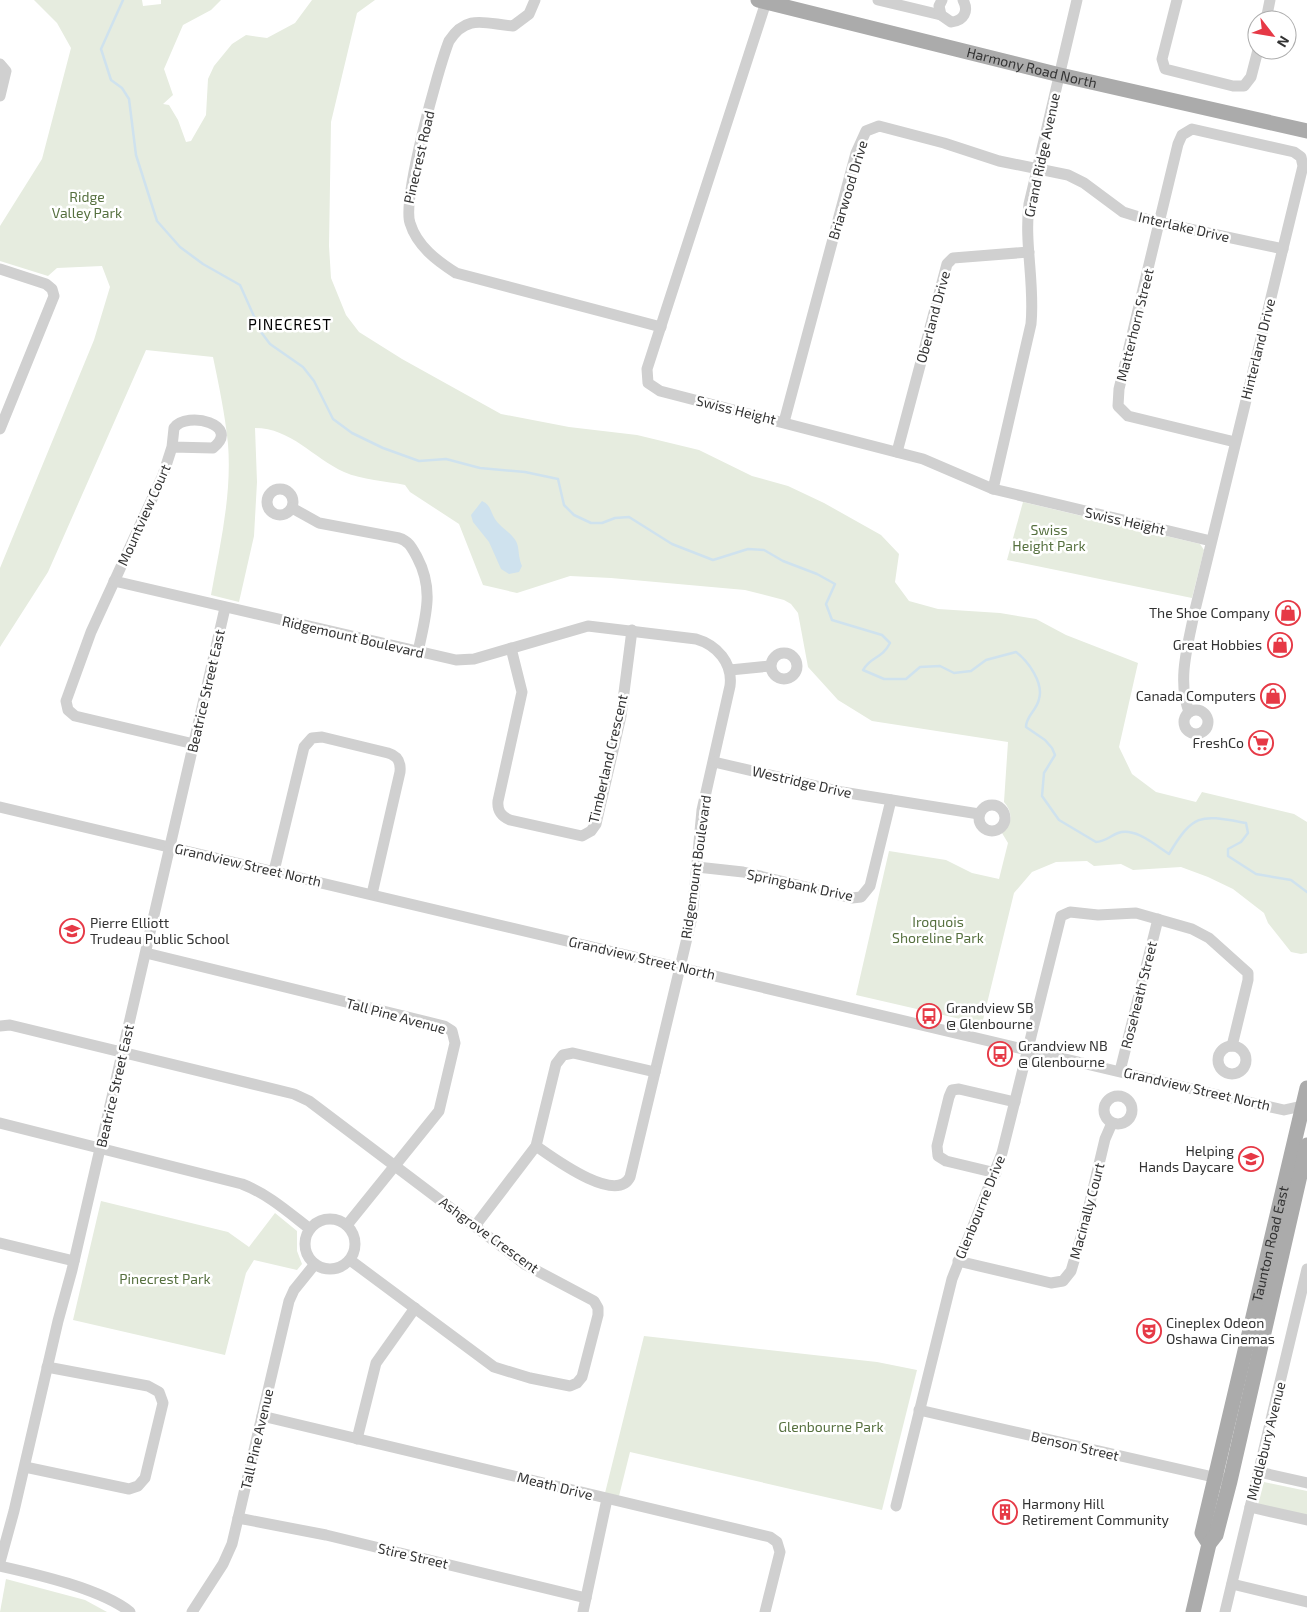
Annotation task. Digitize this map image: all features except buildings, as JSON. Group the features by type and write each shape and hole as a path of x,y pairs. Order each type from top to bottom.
{"main road":[{"name":"Harmony Road North","path":"762,1 1060,75 1307,131"},
{"name":"Taunton Road East","path":"1222,1480 1304,1114 1307,1088"},
{"name":"Taunton Road East","path":"1193,1612 1209,1544 1202,1533 1222,1480 1307,1144"}],"street":[{"name":"Pinecrest Road","path":"536,0 529,14 513,26 473,22 463,24 449,40 412,180 407,208 410,223 425,249 443,265 456,273 661,327"},
{"path":"878,0 941,15 951,22 960,20 966,9 963,0"},
{"path":"941,15 939,6 942,0"},
{"name":"Grand Ridge Avenue","path":"993,489 1031,324 1028,214 1077,0"},
{"path":"1178,0 1162,59 1165,69 1233,86 1244,86 1251,77 1255,60"},
{"name":"Swiss Height","path":"762,1 647,369 648,384 660,391 923,459 993,489 1211,541"},
{"path":"0,64 6,71 0,96"},
{"name":"Briarwood Drive","path":"784,422 856,153 866,131 879,126 1037,170"},
{"name":"Matterhorn Street","path":"1235,442 1128,416 1118,406 1119,389 1178,144 1182,135 1192,129 1294,152 1301,157"},
{"name":"Hinterland Drive","path":"1189,712 1185,702 1184,665 1211,541 1302,173 1301,157"},
{"name":"Interlake Drive","path":"1037,170 1068,175 1084,183 1123,212 1283,250"},
{"name":"Oberland Drive","path":"897,452 947,264 954,258 1029,252"},
{"path":"0,269 46,284 52,289 54,296 0,429"},
{"name":"Mountview Court","path":"172,447 163,475 88,640 66,698 68,710 79,717 194,744"},
{"path":"292,508 319,523 399,538 409,543 421,565 428,586 428,603 418,652"},
{"name":"Ridgemount Boulevard","path":"114,581 418,652 465,661 584,626 632,630 702,640 718,651 730,670 730,691 702,810 692,916 631,1173 624,1184 615,1186 591,1180 536,1146"},
{"name":"Beatrice Street East","path":"0,1564 74,1261 226,608"},
{"name":"Timberland Crescent","path":"511,648 522,692 498,801 498,810 510,820 582,836 592,831 596,824 621,716 632,630"},
{"path":"730,670 770,666"},
{"path":"274,871 304,747 312,738 322,737 388,753 400,762 400,772 372,894"},
{"name":"Westridge Drive","path":"714,762 831,790 979,814"},
{"name":"Springbank Drive","path":"697,867 743,872 852,898 860,897 870,886 891,800"},
{"name":"Grandview Street North","path":"0,807 1304,1114"},
{"name":"Glenbourne Drive","path":"896,1506 958,1261 996,1172 1058,923 1063,914 1070,912 1098,915 1136,913 1158,919"},
{"path":"1158,919 1202,933 1247,970 1248,980 1232,1046"},
{"name":"Roseheath Street","path":"1120,1071 1158,919"},
{"name":"Tall Pine Avenue","path":"146,953 450,1029 454,1035 455,1043 441,1107 433,1120 347,1225"},
{"name":"Ashgrove Crescent","path":"0,1026 10,1025 302,1097 532,1268 588,1297 596,1304 598,1315 580,1380 573,1385 567,1385 494,1368 350,1260"},
{"path":"475,1226 536,1146 556,1064 562,1056 573,1053 655,1072"},
{"path":"996,1172 946,1160 938,1156 937,1146 949,1098 952,1090 959,1089 1014,1102"},
{"name":"Macinally Court","path":"958,1261 1051,1283 1059,1283 1066,1279 1081,1239 1105,1139 1112,1122"},
{"path":"0,1123 222,1178 258,1190 310,1229"},
{"path":"328,1219 341,1221 347,1225 352,1231 356,1245 350,1260 337,1268 329,1269 315,1264 306,1251 305,1243 310,1229 321,1220 328,1219"},
{"path":"0,1242 74,1261"},
{"name":"Tall Pine Avenue","path":"192,1612 226,1557 238,1518 290,1297 315,1264"},
{"name":"Middlebury Avenue","path":"1224,1612 1307,1269"},
{"path":"357,1439 376,1363 415,1308"},
{"path":"25,1467 129,1489 138,1486 145,1478 163,1403 159,1392 148,1386 47,1367"},
{"name":"Benson Street","path":"920,1410 1222,1480"},
{"name":"Meath Drive","path":"262,1416 772,1538 778,1545 780,1552 765,1612"},
{"path":"1259,1472 1307,1483"},
{"path":"584,1612 607,1499"},
{"path":"1250,1507 1307,1520"},
{"name":"Stire Street","path":"238,1518 326,1535 586,1598"},
{"path":"0,1564 87,1590 130,1612"},
{"path":"1232,1584 1307,1602"}],"green space":[{"path":"34,0 142,0 143,6 161,4 161,0 221,0 211,10 183,25 164,69 173,95 163,104 169,105 178,120 186,142 191,141 206,115 208,79 214,66 232,44 246,35 267,38 295,23 312,0 375,0 357,13 331,122 329,246 331,278 346,315 359,332 402,359 501,414 569,427 637,435 699,450 752,476 788,486 824,503 881,535 899,554 895,582 909,601 938,609 1000,613 1036,619 1066,635 1138,663 1119,747 1132,774 1156,792 1196,802 1202,792 1294,814 1307,822 1307,953 1291,952 1268,923 1264,913 1233,889 1181,867 1133,870 1121,864 1094,866 1087,861 1056,862 1032,872 1014,893 982,1024 856,995 889,851 946,860 972,873 999,879 1008,843 1002,833 1010,821 1009,810 1004,802 1008,742 872,721 838,700 808,667 798,613 791,604 784,600 745,590 611,578 570,576 517,593 483,585 459,524 410,492 405,485 351,475 333,466 291,438 268,429 255,428 257,482 254,536 239,602 211,595 227,501 229,463 222,400 213,357 146,350 48,572 0,647 0,568 94,340 110,287 102,266 57,268 48,276 0,261 0,226 42,159 71,48 57,23"},
{"name":"Swiss Height Park","path":"1023,502 1200,544 1204,550 1192,598 1007,560"},
{"name":"Pinecrest Park","path":"101,1201 228,1232 249,1247 275,1213 297,1231 297,1251 302,1264 297,1270 254,1260 246,1273 225,1355 73,1320"},
{"name":"Glenbourne Park","path":"644,1336 877,1362 917,1370 882,1510 630,1452 619,1496 605,1493"},
{"path":"1264,1482 1307,1491 1307,1518 1258,1505"},
{"path":"6,1579 85,1600 107,1612 0,1612"}],"water":[{"path":"482,501 489,506 498,523 517,542 522,566 519,572 509,574 501,569 489,542 473,522 471,515"}],"waterway":[{"path":"123,0 101,49 111,80 122,88 129,99 136,155 157,221 180,247 203,264 240,285 261,332 270,344 303,367 314,381 333,419 352,433 383,448 419,461 446,459 480,468 525,472 558,479 564,505 574,515 591,523 602,523 615,518 629,517 672,544 713,560 748,549 764,550 783,561 817,574 835,584 826,604 832,620 882,635 890,643 884,652 869,662 863,670 884,679 906,679 920,667 940,666 954,673 971,671 986,660 1016,652 1030,667 1039,686 1038,703 1026,723 1026,727 1045,740 1055,755 1044,773 1042,796 1059,820 1096,842 1105,840 1118,833 1131,832 1145,838 1169,854 1185,830 1200,820 1208,818 1246,823 1248,833 1241,842 1228,849 1228,856 1256,874 1291,880 1307,892"}],"place":[{"name":"The Shoe Company","path":"1288,613"},
{"name":"Great Hobbies","path":"1280,645"},
{"name":"Canada Computers","path":"1273,696"},
{"name":"FreshCo","path":"1261,743"},
{"name":"Pierre Elliott Trudeau Public School","path":"72,931"},
{"name":"Grandview SB @ Glenbourne","path":"929,1016"},
{"name":"Grandview NB @ Glenbourne","path":"1000,1054"},
{"name":"Helping Hands Daycare","path":"1251,1159"},
{"name":"Cineplex Odeon Oshawa Cinemas","path":"1149,1331"},
{"name":"Harmony Hill Retirement Community","path":"1005,1512"}],"district":[{"name":"PINECREST","path":"290,325"}],"park label":[{"name":"Ridge Valley Park","path":"87,206"},
{"name":"Iroquois Shoreline Park","path":"938,930"}]}
